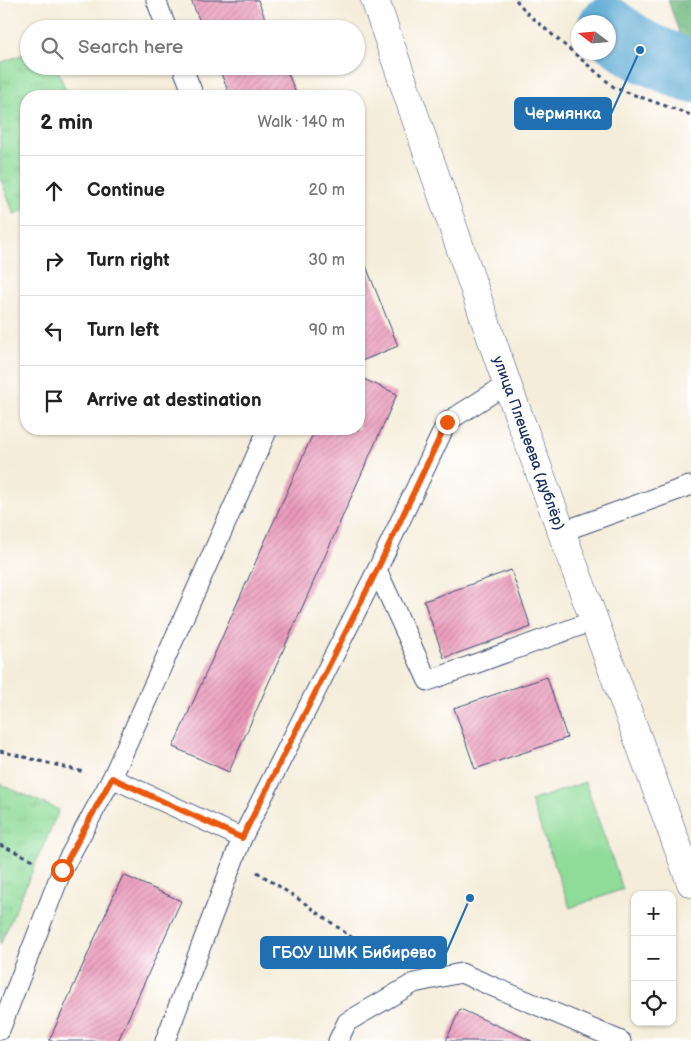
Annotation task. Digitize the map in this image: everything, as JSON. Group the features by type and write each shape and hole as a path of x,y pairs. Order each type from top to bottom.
{"street":[{"name":"улица Плещеева (дублёр)","path":"375,0 507,384 691,882"}],"lane":[{"path":"156,0 164,20"},
{"path":"186,75 192,90"},
{"path":"164,1041 242,838 377,570 447,422 507,384"},
{"path":"0,1030 62,870 112,778 265,435"},
{"path":"561,532 689,486"},
{"path":"377,570 428,681 593,621"},
{"path":"112,778 242,838"},
{"path":"338,1041 347,1022 414,983 461,973 621,1041"}],"path":[{"path":"516,0 528,14 615,88 691,115"},
{"path":"0,751 112,778"},
{"path":"242,838 251,868 303,902 414,983"},
{"path":"0,845 37,862"}],"green space":[{"path":"668,0 691,0 691,67"},
{"path":"20,55 20,75 60,75 66,90 20,90 20,212 14,214 0,177 0,63"},
{"path":"585,782 623,889 570,908 531,801"},
{"path":"0,784 59,810 0,945"}],"building":[{"path":"191,0 258,0 266,20 199,20"},
{"path":"222,75 289,75 295,90 228,90"},
{"path":"365,264 398,346 365,360"},
{"path":"365,380 397,394 229,772 173,747 312,435 365,435"},
{"path":"511,570 531,627 444,658 424,601"},
{"path":"547,677 567,738 475,769 454,708"},
{"path":"123,875 181,901 118,1041 49,1041"},
{"path":"460,1009 532,1041 446,1041"}],"waterway":[{"path":"616,34 640,50 691,72"}],"place":[{"name":"Чермянка","path":"640,50"},
{"name":"ГБОУ ШМК Бибирево","path":"470,898"}],"route":[{"path":"62,870 112,778 242,838 377,570 447,422"}]}
